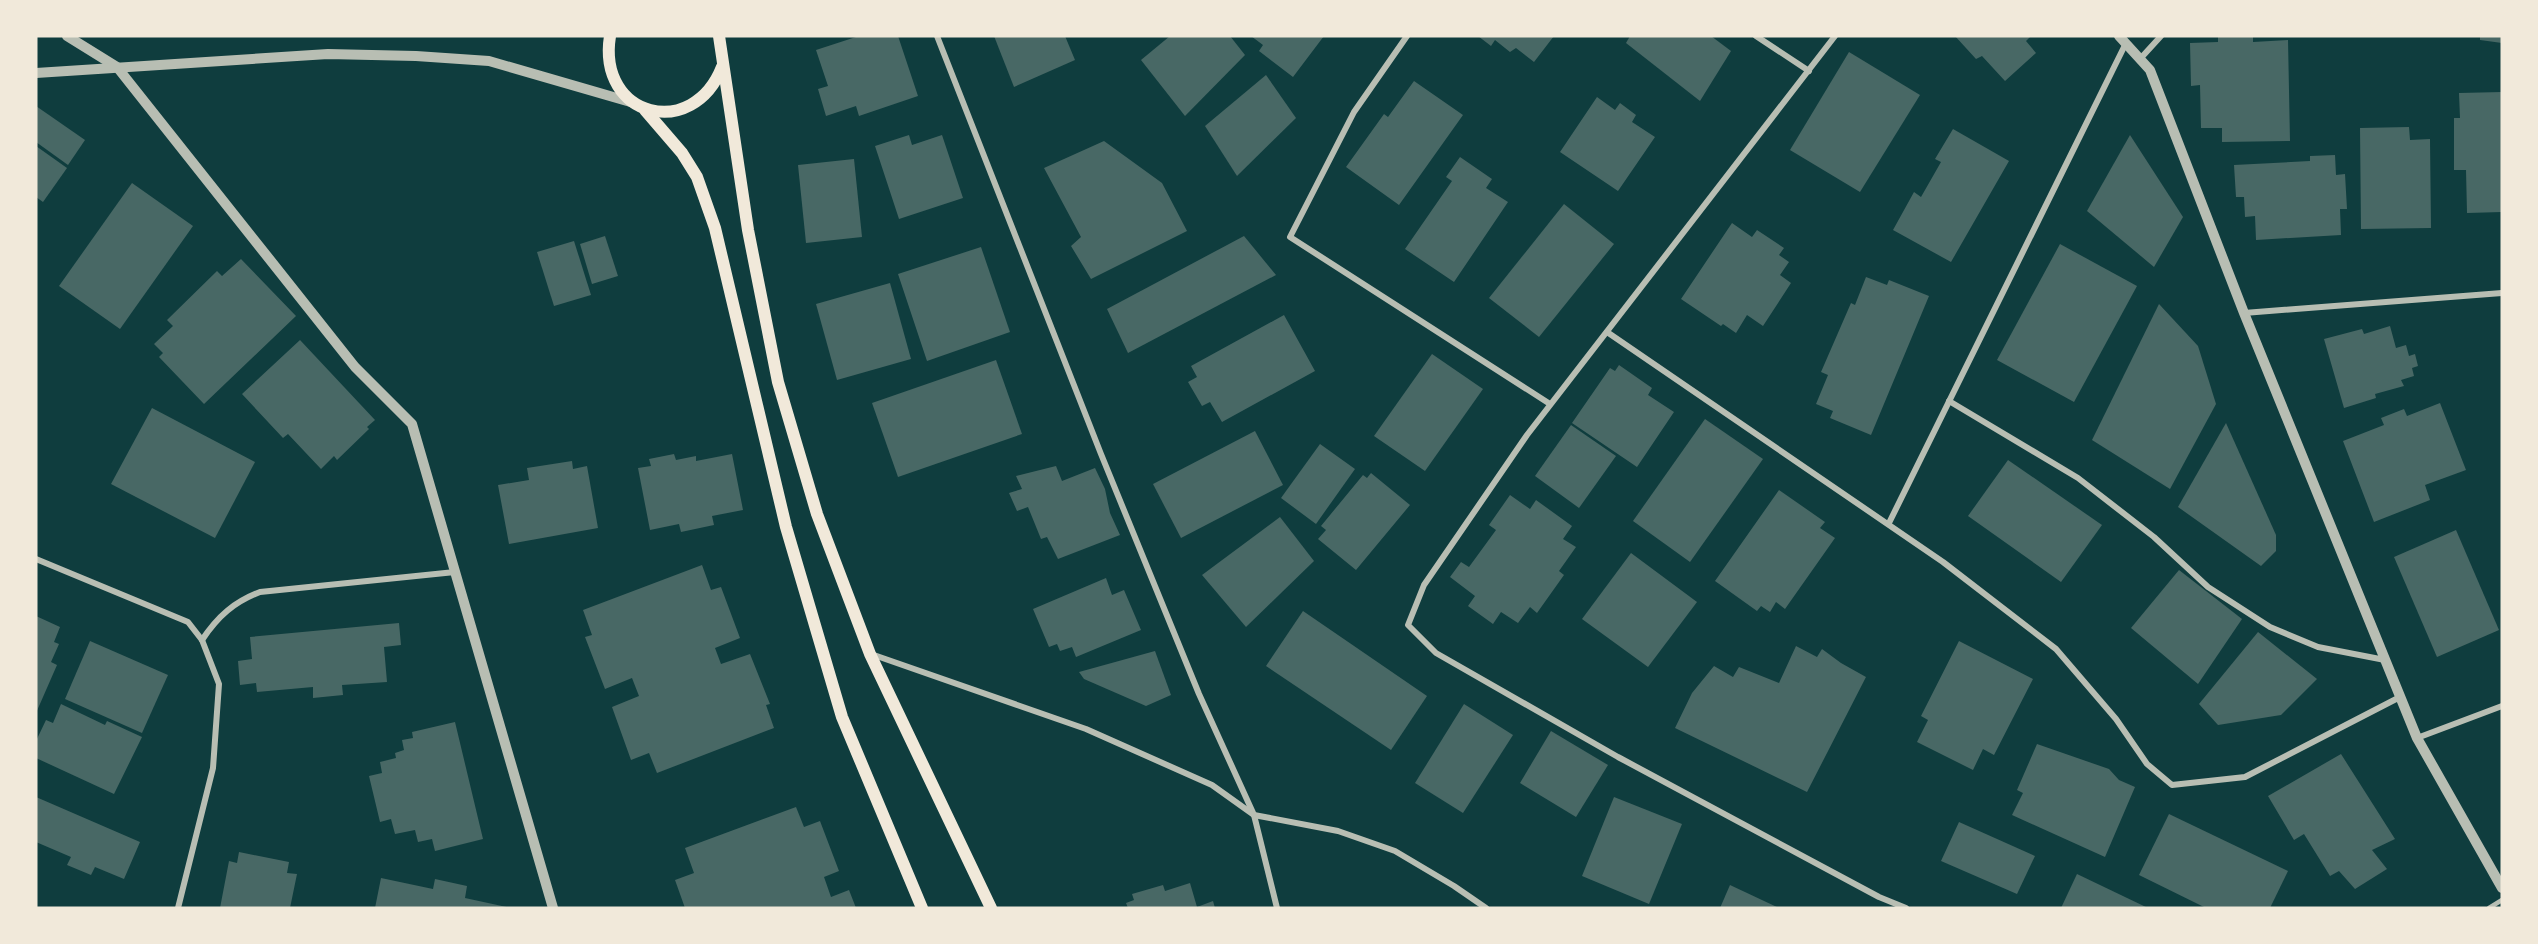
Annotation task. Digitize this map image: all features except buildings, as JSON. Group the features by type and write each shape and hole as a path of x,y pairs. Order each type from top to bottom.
{"main road":[{"path":"609,36 607,54 610,72 619,89 645,110 682,153 697,177 715,228 786,527 842,717 922,908"},
{"path":"719,36 748,230 778,382 817,514 870,654 991,908"},
{"path":"645,110 669,111 688,107 703,97 716,83 722,66"}],"street":[{"path":"67,36 117,67 355,367 412,424 553,908"},
{"path":"937,36 1110,476 1199,694 1254,815 1277,908"},
{"path":"1407,36 1354,112 1290,237 1550,404"},
{"path":"1756,36 1809,71"},
{"path":"1836,36 1550,404 1424,585 1408,625 1436,653 1618,757 1879,897 1906,908"},
{"path":"2140,58 2161,36"},
{"path":"1888,523 2122,40 2150,70 2244,313 2417,738 2502,888"},
{"path":"36,73 328,54 416,56 489,61 634,103"},
{"path":"2244,313 2502,293"},
{"path":"1607,332 1888,523 1943,562 2056,649 2116,719 2147,764 2172,785 2245,777 2400,697"},
{"path":"1949,401 2078,478 2154,537 2208,587 2270,627 2318,646 2385,660"},
{"path":"36,559 188,622 202,640 219,684 213,768 178,908"},
{"path":"202,640 214,622 230,607 260,592 455,572"},
{"path":"870,654 1086,729 1212,785 1254,815 1338,831 1395,851 1486,908"},
{"path":"2417,738 2502,706"}],"lane":[{"path":"2488,908 2502,900"}]}
